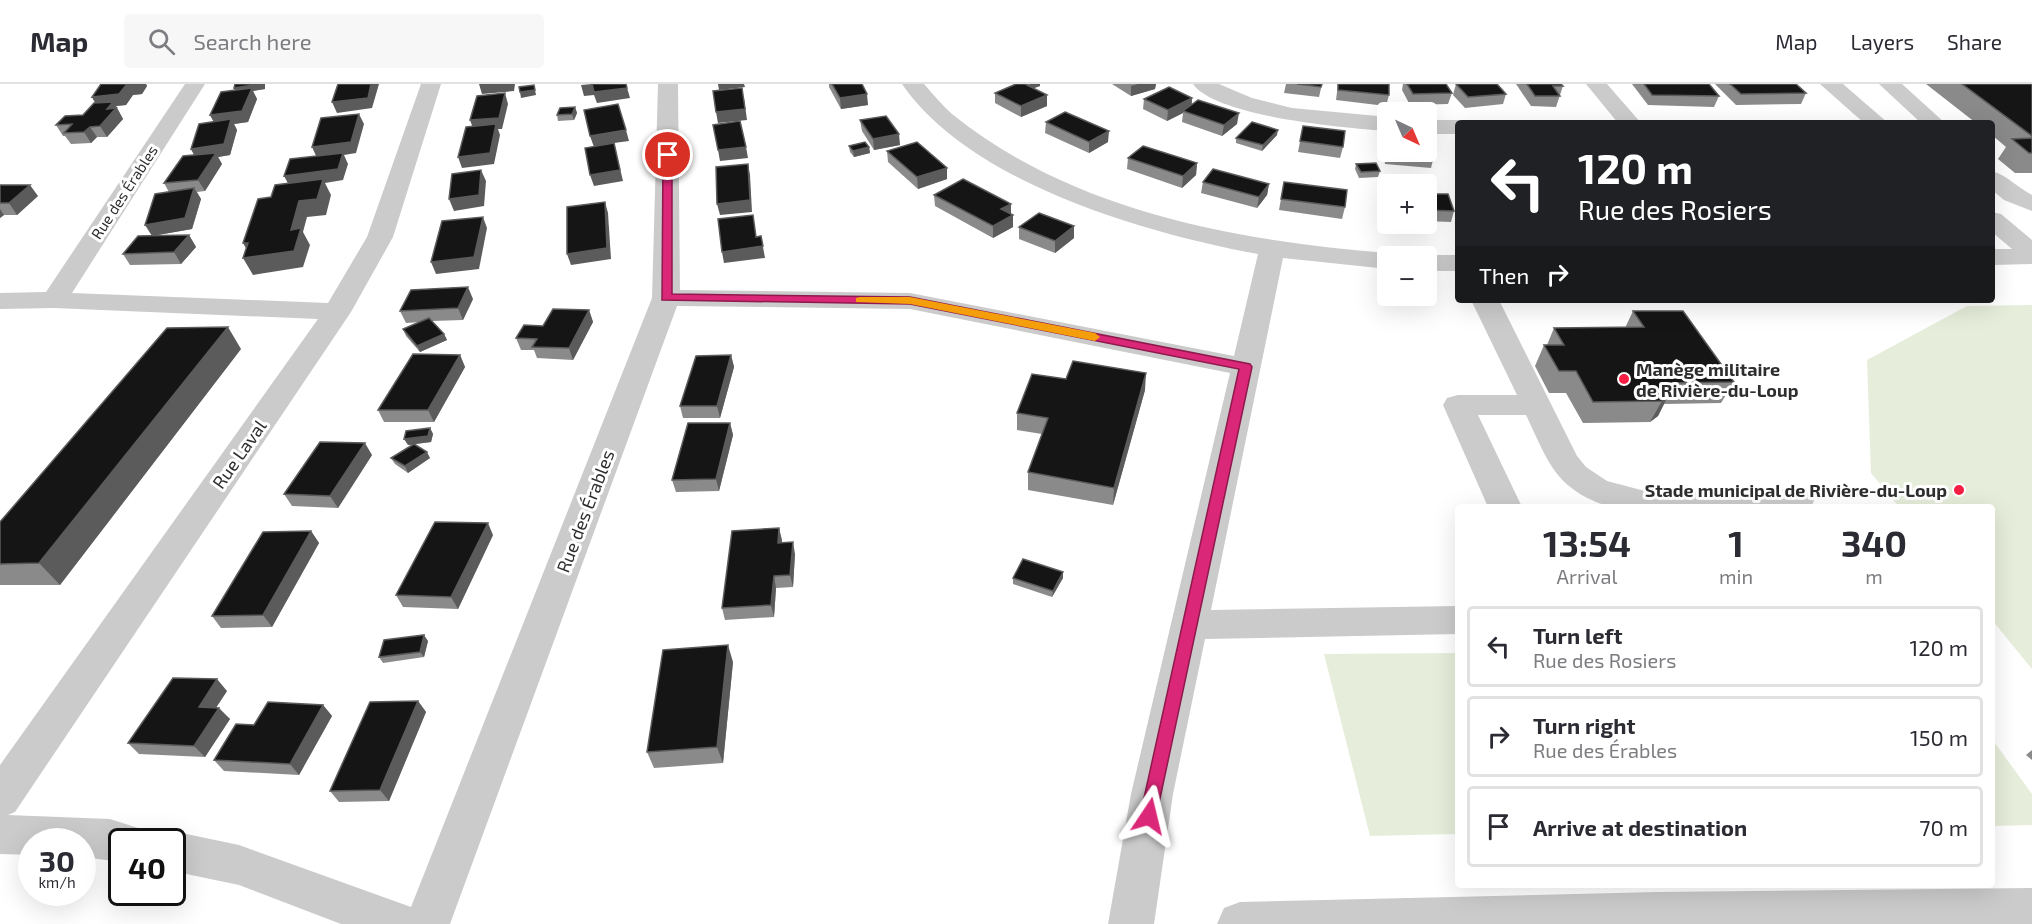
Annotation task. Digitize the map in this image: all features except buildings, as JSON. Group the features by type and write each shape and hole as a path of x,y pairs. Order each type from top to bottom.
{"street":[{"name":"Rue des Érables","path":"54,300 195,84"},
{"name":"Rue Laval","path":"0,799 337,312 380,237 431,84"},
{"name":"Rue des Érables","path":"428,924 666,298 668,84"},
{"path":"912,84 922,99 977,143 1057,185 1141,217 1272,249 1377,260"},
{"path":"1203,84 1258,107 1317,118 1377,123"},
{"path":"1596,84 1627,120"},
{"path":"1830,84 1873,120"},
{"path":"1889,84 1931,120"},
{"path":"1437,127 1455,127"},
{"path":"1995,180 2013,195 2032,204"},
{"path":"1995,222 2032,254"},
{"path":"1131,924 1152,794 1272,249"},
{"path":"1995,257 2032,254"},
{"path":"1437,262 1455,263"},
{"path":"666,298 910,301 1246,367"},
{"path":"0,301 54,300 337,312"},
{"path":"1486,303 1564,461 1575,475 1595,489 1619,498 1645,503 1798,501"},
{"path":"1503,504 1458,405 1536,405"},
{"path":"1190,625 1455,620"},
{"path":"0,834 108,841"},
{"path":"186,854 239,865 400,924"},
{"path":"1240,924 1656,914 2032,910"}],"green space":[{"name":"Stade municipal de Rivière-du-Loup","path":"2032,305 2032,669 1995,624 1995,504 1897,504 1871,473 1867,360 1967,306"},
{"path":"1455,653 1455,834 1370,836 1324,654"},
{"path":"1995,743 2032,794 2032,825 1995,826"}],"slow traffic":[{"path":"860,300 910,301 1095,337"}],"place":[{"name":"Manège militaire de Rivière-du-Loup","path":"1624,379"},
{"name":"Stade municipal de Rivière-du-Loup","path":"1959,490"}],"route":[{"path":"668,155 666,298 910,301 1246,367 1149,816"}]}
